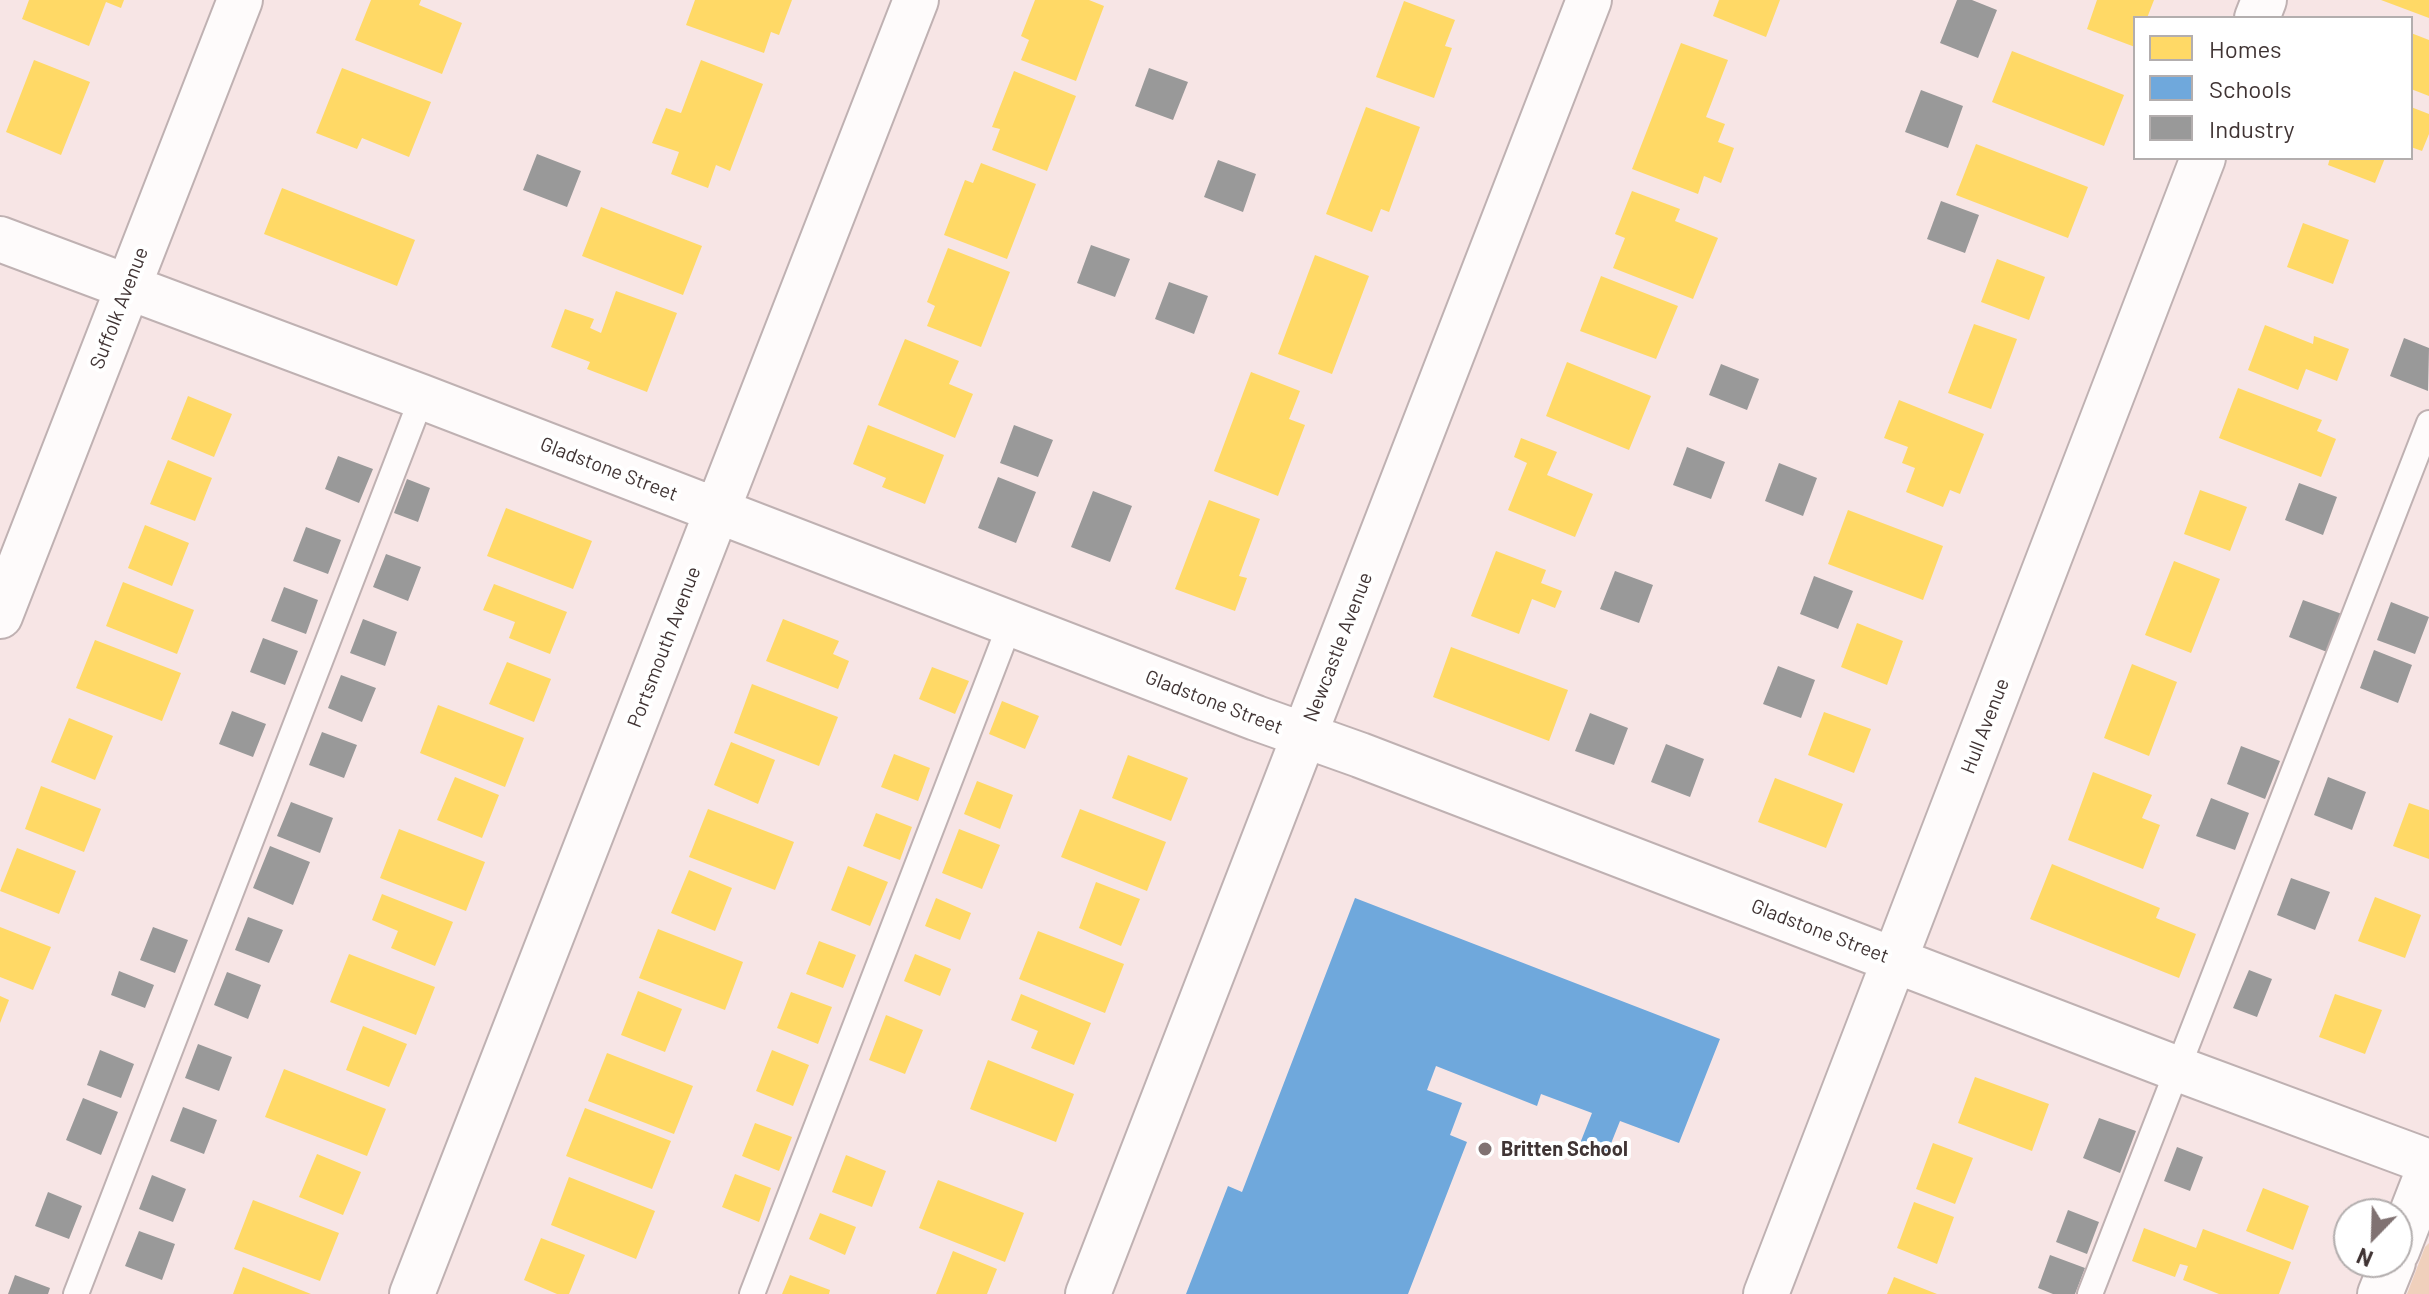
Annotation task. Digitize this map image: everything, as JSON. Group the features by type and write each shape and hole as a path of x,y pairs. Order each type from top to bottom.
{"street":[{"name":"Suffolk Avenue","path":"0,616 240,0"},
{"name":"Portsmouth Avenue","path":"412,1294 916,0"},
{"name":"Newcastle Avenue","path":"1088,1294 1589,0"},
{"name":"Hull Avenue","path":"1766,1294 2202,160"},
{"name":"Gladstone Street","path":"0,239 2429,1162"},
{"path":"2413,1210 2429,1169"}],"lane":[{"path":"76,1294 422,397"},
{"path":"2090,1294 2429,423"},
{"path":"752,1294 1010,624"}],"shaded area":[{"path":"2429,1243 2429,1294 2407,1294 2425,1247"}],"building: Homes":[{"path":"29,0 124,0 121,8 106,2 89,46 22,19"},
{"path":"371,0 421,0 419,5 462,23 442,74 355,40"},
{"path":"695,0 792,0 779,35 771,32 764,53 686,25"},
{"path":"1035,0 1089,0 1104,6 1076,81 1021,60 1029,40 1021,36"},
{"path":"1719,0 1780,0 1766,37 1713,16"},
{"path":"2097,0 2154,0 2148,16 2133,16 2133,46 2087,29"},
{"path":"2381,0 2429,0 2429,18"},
{"path":"1404,1 1455,20 1445,46 1452,48 1434,98 1376,77"},
{"path":"2413,34 2429,40 2429,96 2413,90"},
{"path":"1681,43 1728,60 1706,117 1725,124 1718,142 1734,148 1721,183 1704,176 1698,194 1632,169"},
{"path":"2012,51 2124,95 2104,146 1992,102"},
{"path":"34,60 90,82 61,155 6,132"},
{"path":"701,60 763,84 730,171 716,165 708,188 671,174 679,152 652,143 666,108 681,113"},
{"path":"342,68 431,102 409,157 362,138 357,149 316,133"},
{"path":"1014,71 1076,96 1047,171 992,150 1000,129 992,127"},
{"path":"1366,107 1420,127 1389,212 1381,209 1372,232 1326,214"},
{"path":"2413,108 2429,114 2429,134 2422,151 2413,148"},
{"path":"1976,144 2088,187 2068,238 1956,195"},
{"path":"2329,160 2384,160 2375,183 2328,165"},
{"path":"981,163 1036,184 1007,259 944,235 965,180 973,183"},
{"path":"282,188 415,240 397,286 264,234"},
{"path":"1632,191 1680,209 1675,221 1718,238 1693,299 1613,268 1625,238 1615,234"},
{"path":"601,207 702,246 683,295 582,256"},
{"path":"2303,223 2349,240 2333,284 2287,267"},
{"path":"948,248 1010,272 981,347 927,326 935,306 927,302"},
{"path":"1315,255 1369,276 1332,374 1278,354"},
{"path":"1997,259 2045,277 2029,320 1981,302"},
{"path":"1601,276 1678,306 1656,359 1580,331"},
{"path":"616,291 677,313 647,392 587,369 590,362 551,347 565,309 594,319 590,328 601,333"},
{"path":"1974,324 2017,339 1991,409 1948,393"},
{"path":"2265,325 2313,344 2314,336 2349,349 2337,381 2306,369 2298,390 2248,370"},
{"path":"905,339 959,361 949,384 973,394 955,438 878,405"},
{"path":"1567,362 1651,396 1629,450 1546,416"},
{"path":"1251,372 1300,391 1289,419 1305,425 1278,496 1214,471"},
{"path":"2238,388 2322,420 2317,431 2336,439 2321,477 2219,438"},
{"path":"188,396 232,414 214,457 171,439"},
{"path":"1899,400 1984,434 1960,494 1950,490 1943,507 1906,492 1915,468 1902,463 1908,447 1884,438"},
{"path":"868,425 944,455 925,504 882,487 886,478 853,464"},
{"path":"1521,438 1557,452 1547,475 1593,494 1575,537 1508,510 1527,463 1514,457"},
{"path":"168,460 212,478 195,521 150,504"},
{"path":"2200,490 2247,507 2230,551 2184,534"},
{"path":"1209,500 1260,519 1239,576 1247,578 1235,611 1175,589"},
{"path":"506,508 592,541 573,589 487,556"},
{"path":"1848,510 1943,546 1923,600 1828,564"},
{"path":"145,525 189,543 172,586 128,568"},
{"path":"1496,551 1546,570 1541,583 1562,591 1555,608 1532,599 1519,634 1471,616"},
{"path":"2174,561 2220,579 2191,653 2145,635"},
{"path":"123,582 194,610 177,654 106,626"},
{"path":"494,584 567,612 550,654 509,638 515,622 483,610"},
{"path":"783,619 839,641 833,654 849,661 838,689 766,661"},
{"path":"1857,623 1903,641 1887,685 1841,667"},
{"path":"95,640 181,673 162,721 76,688"},
{"path":"1451,647 1568,690 1549,741 1433,697"},
{"path":"507,662 551,679 534,722 489,704"},
{"path":"2132,664 2177,682 2149,756 2104,738"},
{"path":"932,667 969,681 955,714 919,699"},
{"path":"752,684 838,717 819,766 734,733"},
{"path":"1002,701 1039,716 1025,749 989,734"},
{"path":"438,705 524,738 505,787 420,753"},
{"path":"1824,712 1871,729 1854,773 1808,755"},
{"path":"69,718 113,736 95,780 51,762"},
{"path":"731,742 775,760 758,804 714,785"},
{"path":"894,754 930,768 918,801 881,787"},
{"path":"1128,755 1188,778 1171,821 1112,798"},
{"path":"2093,772 2152,795 2142,818 2160,825 2143,869 2068,840"},
{"path":"455,777 499,795 482,838 437,820"},
{"path":"1775,778 1843,804 1826,848 1758,822"},
{"path":"977,781 1013,795 1000,829 964,814"},
{"path":"41,786 101,809 84,852 25,829"},
{"path":"2409,803 2429,810 2429,859 2393,846"},
{"path":"708,809 794,842 775,890 689,857"},
{"path":"1080,809 1166,842 1147,891 1061,857"},
{"path":"876,813 912,827 900,860 863,846"},
{"path":"399,829 485,862 466,911 380,878"},
{"path":"959,829 1000,845 982,889 942,873"},
{"path":"17,848 76,871 59,914 0,891"},
{"path":"2052,864 2160,908 2156,918 2196,934 2179,978 2030,919"},
{"path":"848,866 888,882 870,926 831,910"},
{"path":"689,870 732,888 715,931 671,913"},
{"path":"1096,882 1140,899 1121,946 1079,928"},
{"path":"382,894 453,922 435,966 391,948 398,931 372,920"},
{"path":"2375,897 2421,915 2405,958 2358,941"},
{"path":"936,898 971,913 960,940 925,926"},
{"path":"0,927 51,947 33,990 0,977"},
{"path":"658,929 743,962 725,1010 639,978"},
{"path":"1038,931 1124,964 1105,1013 1019,979"},
{"path":"819,941 856,955 843,988 806,974"},
{"path":"349,954 435,987 416,1035 330,1002"},
{"path":"915,954 951,969 940,996 904,981"},
{"path":"638,991 682,1009 665,1052 621,1035"},
{"path":"791,992 832,1007 818,1044 777,1028"},
{"path":"1021,994 1091,1023 1074,1065 1031,1048 1038,1031 1011,1020"},
{"path":"2335,994 2382,1010 2365,1054 2319,1037"},
{"path":"0,996 9,1000 0,1023"},
{"path":"886,1015 923,1030 905,1074 869,1060"},
{"path":"363,1026 407,1044 389,1087 346,1070"},
{"path":"772,1050 809,1065 793,1106 756,1091"},
{"path":"607,1053 693,1086 674,1134 588,1101"},
{"path":"988,1060 1074,1094 1056,1142 970,1109"},
{"path":"284,1069 386,1109 367,1156 265,1117"},
{"path":"1975,1077 2049,1104 2032,1151 1958,1123"},
{"path":"585,1108 671,1141 652,1189 566,1156"},
{"path":"755,1123 792,1137 779,1171 742,1156"},
{"path":"1933,1143 1973,1158 1955,1204 1916,1189"},
{"path":"317,1154 361,1172 343,1215 299,1197"},
{"path":"846,1155 886,1171 872,1207 832,1192"},
{"path":"735,1174 771,1188 759,1222 722,1207"},
{"path":"569,1177 655,1211 636,1259 551,1225"},
{"path":"938,1180 1024,1213 1005,1262 919,1228"},
{"path":"2263,1188 2309,1206 2293,1250 2246,1231"},
{"path":"253,1200 339,1233 320,1281 234,1249"},
{"path":"1914,1202 1954,1217 1937,1264 1897,1248"},
{"path":"820,1213 856,1227 845,1255 809,1239"},
{"path":"2144,1228 2196,1248 2203,1229 2291,1262 2279,1294 2219,1294 2183,1280 2188,1266 2180,1264 2175,1277 2132,1261"},
{"path":"541,1238 585,1255 569,1294 557,1294 524,1280"},
{"path":"953,1251 997,1269 987,1294 936,1294"},
{"path":"243,1267 311,1294 233,1294"},
{"path":"790,1275 830,1290 829,1294 782,1294"},
{"path":"1894,1277 1937,1294 1887,1294"}],"building: Schools":[{"path":"1355,898 1720,1039 1679,1143 1620,1121 1606,1156 1579,1146 1592,1113 1541,1094 1537,1106 1436,1066 1427,1090 1462,1103 1450,1135 1467,1142 1408,1294 1186,1294 1228,1186 1242,1192"}],"building: Industry":[{"path":"1957,0 1972,0 1997,10 1978,58 1940,43"},
{"path":"1149,68 1188,82 1173,120 1135,106"},
{"path":"1921,90 1963,106 1948,148 1905,132"},
{"path":"537,154 581,171 567,207 523,190"},
{"path":"1218,160 1256,174 1243,212 1204,197"},
{"path":"1941,201 1979,215 1965,253 1927,239"},
{"path":"1091,245 1130,259 1115,297 1077,283"},
{"path":"1169,282 1208,296 1194,334 1155,319"},
{"path":"2404,338 2429,348 2428,391 2390,376"},
{"path":"1721,364 1759,379 1747,410 1709,395"},
{"path":"1014,425 1053,440 1038,477 1000,463"},
{"path":"1687,447 1725,462 1711,499 1673,485"},
{"path":"338,456 373,469 359,503 325,489"},
{"path":"1779,463 1817,478 1803,516 1765,501"},
{"path":"998,477 1036,492 1016,543 978,528"},
{"path":"407,479 430,488 418,522 394,513"},
{"path":"2299,483 2337,497 2323,535 2285,520"},
{"path":"1093,491 1132,506 1110,562 1071,547"},
{"path":"306,527 341,540 328,574 293,561"},
{"path":"386,554 421,567 408,601 373,587"},
{"path":"1615,571 1653,585 1639,623 1600,609"},
{"path":"1814,576 1853,591 1838,629 1800,614"},
{"path":"284,587 318,600 306,634 271,621"},
{"path":"2303,600 2342,614 2327,652 2289,637"},
{"path":"2391,602 2429,617 2415,654 2377,640"},
{"path":"363,619 397,632 385,666 350,653"},
{"path":"263,638 298,651 285,685 250,672"},
{"path":"2374,650 2412,665 2398,703 2360,688"},
{"path":"1778,666 1815,680 1801,718 1763,704"},
{"path":"341,675 376,688 362,722 328,708"},
{"path":"232,711 266,724 253,757 219,744"},
{"path":"1590,713 1628,728 1614,765 1575,751"},
{"path":"322,732 357,745 344,778 309,765"},
{"path":"1666,744 1704,759 1690,797 1651,782"},
{"path":"2241,746 2280,761 2265,799 2227,784"},
{"path":"2328,777 2366,792 2352,830 2314,815"},
{"path":"2211,798 2249,813 2235,850 2196,836"},
{"path":"291,802 333,818 320,853 277,836"},
{"path":"270,846 310,862 293,905 253,888"},
{"path":"2291,878 2330,892 2315,930 2277,915"},
{"path":"248,917 283,930 269,963 235,950"},
{"path":"153,927 188,940 175,973 140,960"},
{"path":"2249,970 2272,979 2257,1017 2233,1008"},
{"path":"119,971 154,985 145,1008 111,995"},
{"path":"227,972 261,985 248,1019 214,1005"},
{"path":"198,1044 232,1057 219,1091 185,1078"},
{"path":"100,1050 134,1064 121,1098 87,1085"},
{"path":"83,1098 118,1112 101,1155 66,1140"},
{"path":"183,1107 217,1120 204,1154 170,1141"},
{"path":"2099,1118 2136,1131 2120,1173 2083,1158"},
{"path":"2177,1147 2203,1157 2190,1191 2164,1181"},
{"path":"152,1175 186,1189 173,1222 139,1209"},
{"path":"48,1192 82,1206 69,1239 35,1226"},
{"path":"2068,1210 2099,1222 2087,1254 2056,1242"},
{"path":"139,1231 175,1244 162,1280 125,1266"},
{"path":"2050,1255 2085,1268 2075,1294 2053,1294 2038,1288"},
{"path":"15,1275 50,1288 48,1294 8,1294"}],"place":[{"name":"Britten School","path":"1485,1149"}]}
